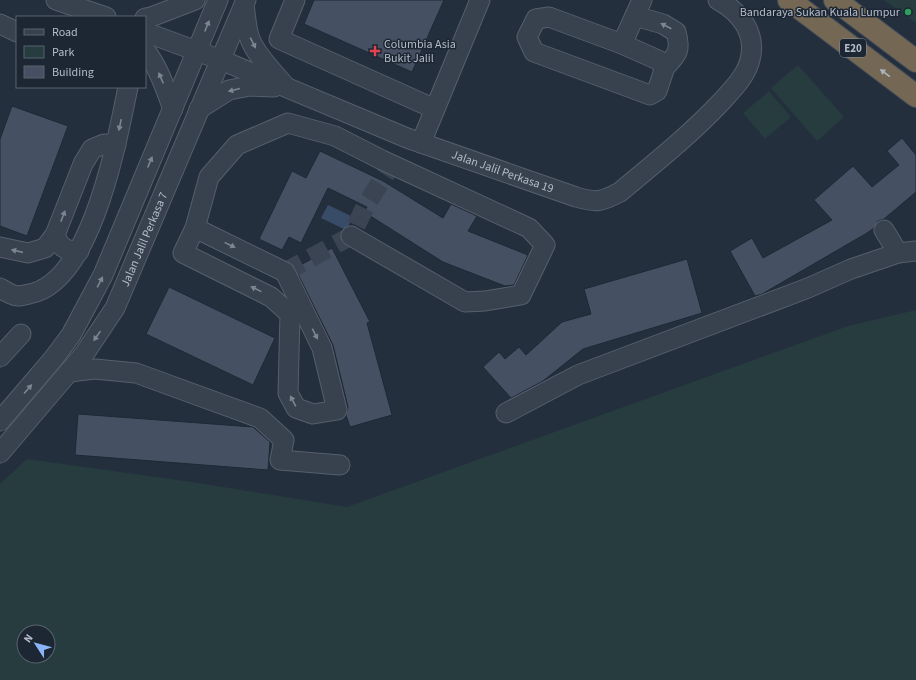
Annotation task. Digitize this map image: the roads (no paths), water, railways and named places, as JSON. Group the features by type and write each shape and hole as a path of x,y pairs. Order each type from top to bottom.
{"highway":[{"name":"E20","path":"789,0 916,96"},
{"name":"E20","path":"835,0 916,61"}],"street":[{"path":"56,0 103,16"},
{"path":"146,18 195,0"},
{"name":"Jalan Jalil Perkasa 7","path":"1,418 54,359 71,335 103,275 218,0"},
{"path":"295,0 279,39 435,109"},
{"path":"392,164 414,141 435,109 480,0"},
{"name":"Jalan Jalil Perkasa 19","path":"146,32 221,60 414,141 576,197 592,201 606,200 620,192 700,124 732,90 745,72 750,60 752,46 748,30 740,17 728,5 718,0"},
{"path":"245,2 248,29 251,40 261,56 286,87"},
{"name":"Jalan Jalil Perkasa 7","path":"6,444 85,353 115,308 245,2"},
{"path":"622,44 638,8 676,32 680,44 675,57 665,67 657,91 650,94 534,52 527,37 536,19 549,17 622,44 658,60 665,67"},
{"path":"0,24 16,32"},
{"path":"146,51 161,77 172,109"},
{"path":"199,109 229,90 250,86 286,87"},
{"path":"0,288 17,296 35,293 49,286 64,272 79,251 99,202 116,146 128,88"},
{"path":"195,228 285,272 322,348 338,410 313,414 296,408 288,393 290,314 271,297 183,253 195,228 209,177 237,145 288,124 335,136 529,228 545,246 521,295 485,301 465,302 351,236"},
{"path":"0,247 28,254 45,248 55,235 83,164 92,149 104,144 116,146"},
{"path":"506,413 578,375 808,288 851,269 907,252 884,230"},
{"path":"55,235 58,243 63,248 71,251 79,251"},
{"path":"0,357 21,334"},
{"path":"69,372 95,369 136,373 260,418 284,440 280,460 340,465"},
{"path":"1,418 6,444"}],"water":[{"path":"328,205 353,217 346,230 321,218"}],"tunnel":[{"path":"285,272 351,236 366,205 392,164"}],"place":[{"name":"Bandaraya Sukan Kuala Lumpur","path":"908,12"},
{"name":"Columbia Asia Bukit Jalil","path":"375,51"}]}
